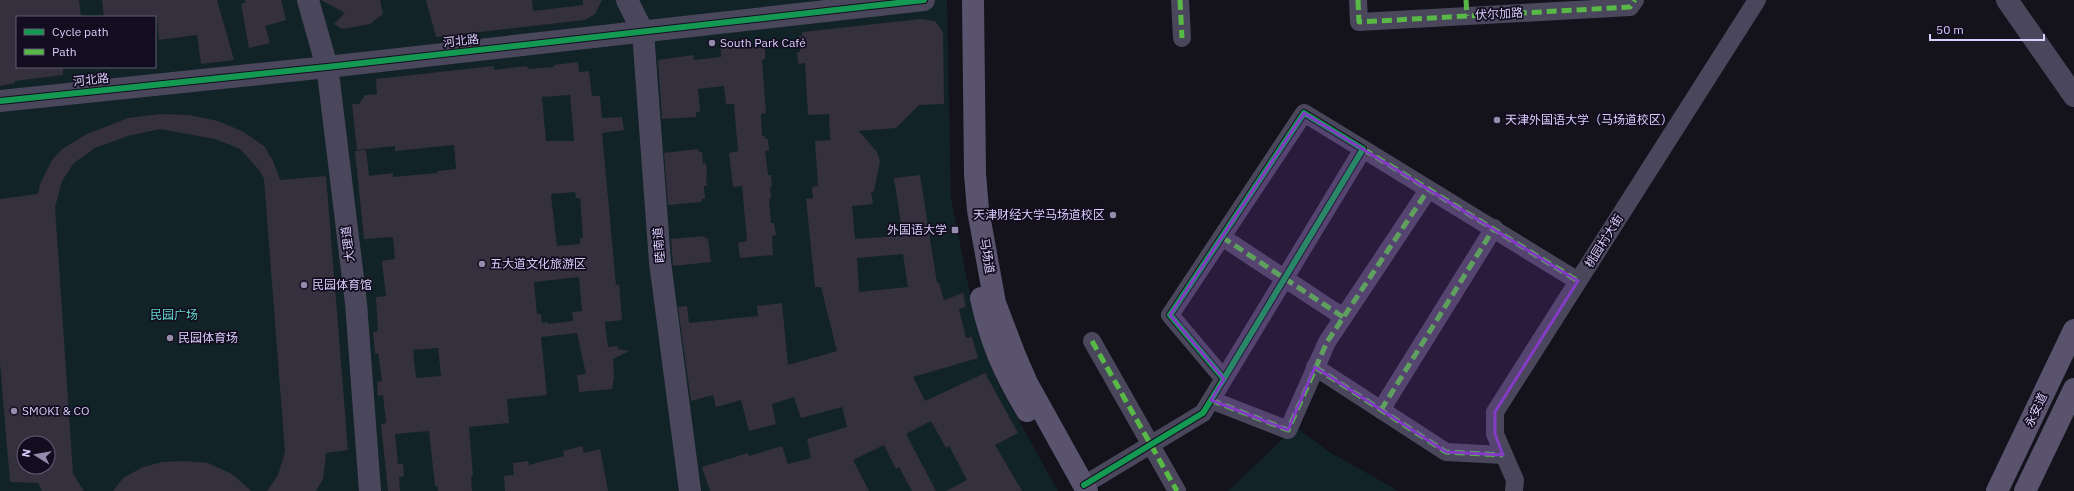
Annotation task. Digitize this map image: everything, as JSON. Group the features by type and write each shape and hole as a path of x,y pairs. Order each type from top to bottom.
{"main road":[{"name":"马场道","path":"962,0 962,169 967,226 986,321 993,345 1008,380 1081,489"},
{"name":"马场道","path":"973,0 975,174 978,210 996,303 1014,353 1027,383 1081,489"},
{"name":"永安道","path":"1997,491 2074,330"},
{"name":"永安道","path":"2025,491 2074,389"}],"street":[{"name":"大理道","path":"308,0 327,67 356,303 370,491"},
{"name":"睦南道","path":"627,0 642,32 660,262 690,491"},
{"name":"河北路","path":"0,101 327,67 924,0"},
{"path":"1180,0 1182,38"},
{"name":"伏尔加路","path":"1358,0 1359,22 1466,8 1630,7 1634,0"},
{"name":"桃园村大街","path":"1514,491 1515,480 1502,454 1495,434 1495,412 1757,0"},
{"path":"2007,0 2074,96"},
{"path":"1224,379 1170,315 1304,113 1428,190 1494,228 1578,281"},
{"path":"1081,489 1150,444 1203,413 1363,149"},
{"path":"1211,400 1288,430 1327,342 1428,190"},
{"path":"1381,410 1494,228"},
{"path":"1222,237 1343,317"},
{"path":"1092,341 1176,491"},
{"path":"1315,367 1446,452 1502,454"}],"highlighted area":[{"path":"1304,113 1578,281 1495,412 1495,434 1503,455 1446,452 1315,367 1288,430 1211,400 1224,379 1170,315"}],"green space":[{"name":"五大道文化旅游区","path":"0,0 947,0 951,198 977,330 997,381 1058,491 0,491"},
{"path":"1295,427 1331,453 1399,491 1228,491"}],"building":[{"path":"0,0 79,0 81,16 16,16 16,68 63,68 63,75 15,81 15,83 0,86"},
{"path":"102,0 217,0 234,60 201,64 197,35 159,40 156,16 104,16"},
{"path":"245,0 281,0 286,20 265,26 270,43 249,48 241,4 246,2"},
{"path":"321,0 380,0 383,14 370,24 342,29 334,24 345,13"},
{"path":"426,0 532,0 533,11 583,5 583,0 602,0 595,14 585,20 436,37"},
{"path":"921,19 935,21 943,32 944,104 919,105 896,128 859,131 877,152 880,161 874,191 871,192 873,204 852,206 855,239 900,236 900,231 902,231 894,178 920,175 937,283 939,283 944,300 963,293 966,307 959,309 966,338 972,337 978,358 913,377 925,401 985,373 1018,433 995,445 1022,491 946,491 967,480 949,446 946,448 931,421 906,434 936,491 912,491 899,467 896,469 884,445 853,460 869,491 710,491 702,467 748,453 749,456 782,446 788,464 811,458 807,439 847,427 842,407 801,418 794,397 772,404 776,424 749,431 741,400 716,407 713,395 691,401 678,307 687,306 689,323 758,316 757,306 782,303 788,365 837,351 821,287 815,287 806,199 813,198 812,187 818,186 815,141 830,140 829,114 808,115 805,63 798,64 797,52 800,52 799,36 802,36 802,32","holes":["903,254 908,287 859,292 857,258"]},
{"path":"736,39 737,46 749,44 749,48 765,48 765,59 762,60 766,113 761,114 762,136 765,136 765,139 768,139 769,150 765,151 768,175 771,175 772,187 770,187 771,198 769,199 771,223 774,223 776,235 772,236 773,255 740,258 738,243 747,241 742,186 733,187 729,153 738,151 734,104 726,104 724,86 698,89 700,112 696,112 696,117 662,119 658,60 693,55 694,60 721,57 720,41"},
{"path":"578,62 579,72 589,71 592,96 600,96 602,118 622,117 624,130 602,133 616,285 619,284 622,320 605,322 608,347 617,346 618,349 629,351 613,359 614,377 612,389 579,392 577,375 586,374 577,333 541,337 547,395 507,399 509,423 469,427 473,476 471,477 472,491 438,491 438,486 435,486 429,431 395,434 398,464 403,464 404,476 399,477 400,491 388,491 381,424 386,423 383,395 378,396 377,382 382,381 378,353 375,354 373,332 378,331 376,297 386,296 382,261 395,259 393,237 364,239 355,151 366,150 369,176 393,173 393,177 438,173 438,171 456,169 454,145 395,151 395,146 357,150 352,104 359,104 365,95 377,94 376,79 494,66 494,70 527,66 528,69 554,67 554,65","holes":["570,95 574,141 546,141 542,97","575,192 576,198 580,198 583,238 580,238 580,244 557,246 552,194","579,277 582,311 572,312 573,321 548,324 548,322 542,323 541,314 537,314 534,282","438,348 441,376 416,378 413,350"]},
{"name":"民园体育馆","path":"161,114 189,115 218,121 242,131 264,146 273,161 280,180 326,176 348,450 326,453 323,479 316,491 267,491 278,475 285,452 264,179 260,171 240,149 215,139 160,129 128,136 95,148 74,163 62,181 55,207 73,474 84,491 42,491 38,483 10,482 0,363 0,199 38,194 40,184 52,160 62,149 87,134 128,118"},
{"path":"698,149 699,152 702,152 703,164 706,163 707,186 704,186 705,198 702,199 702,202 668,205 664,153"},
{"path":"705,236 705,239 708,238 711,262 673,266 671,239"},
{"path":"582,446 584,453 600,449 608,491 505,491 504,476 514,475 513,463 528,461 529,465 564,456 563,451"},
{"path":"185,461 208,463 232,474 251,491 113,491 123,478 143,467 162,462"}],"marked path":[{"path":"1180,0 1182,38"},
{"path":"1358,0 1359,22 1630,7 1635,0"},
{"path":"1466,0 1467,16"},
{"path":"1363,149 1578,281"},
{"path":"1211,400 1288,430 1327,342 1428,190"},
{"path":"1381,410 1494,228"},
{"path":"1222,237 1343,317"},
{"path":"1092,341 1177,491"},
{"path":"1315,367 1446,452 1503,455"}],"cycle path":[{"path":"0,101 327,67 924,0"},
{"path":"1084,485 1203,413 1211,400 1363,149 1304,113 1170,315 1224,379"}],"place":[{"name":"South Park Café","path":"712,43"},
{"name":"天津外国语大学（马场道校区）","path":"1497,120"},
{"name":"天津财经大学马场道校区","path":"1113,215"},
{"name":"外国语大学","path":"955,230"},
{"name":"五大道文化旅游区","path":"482,264"},
{"name":"民园体育馆","path":"304,285"},
{"name":"民园体育场","path":"170,338"},
{"name":"SMOKI & CO","path":"14,411"}],"park label":[{"name":"民园广场","path":"174,315"}]}
